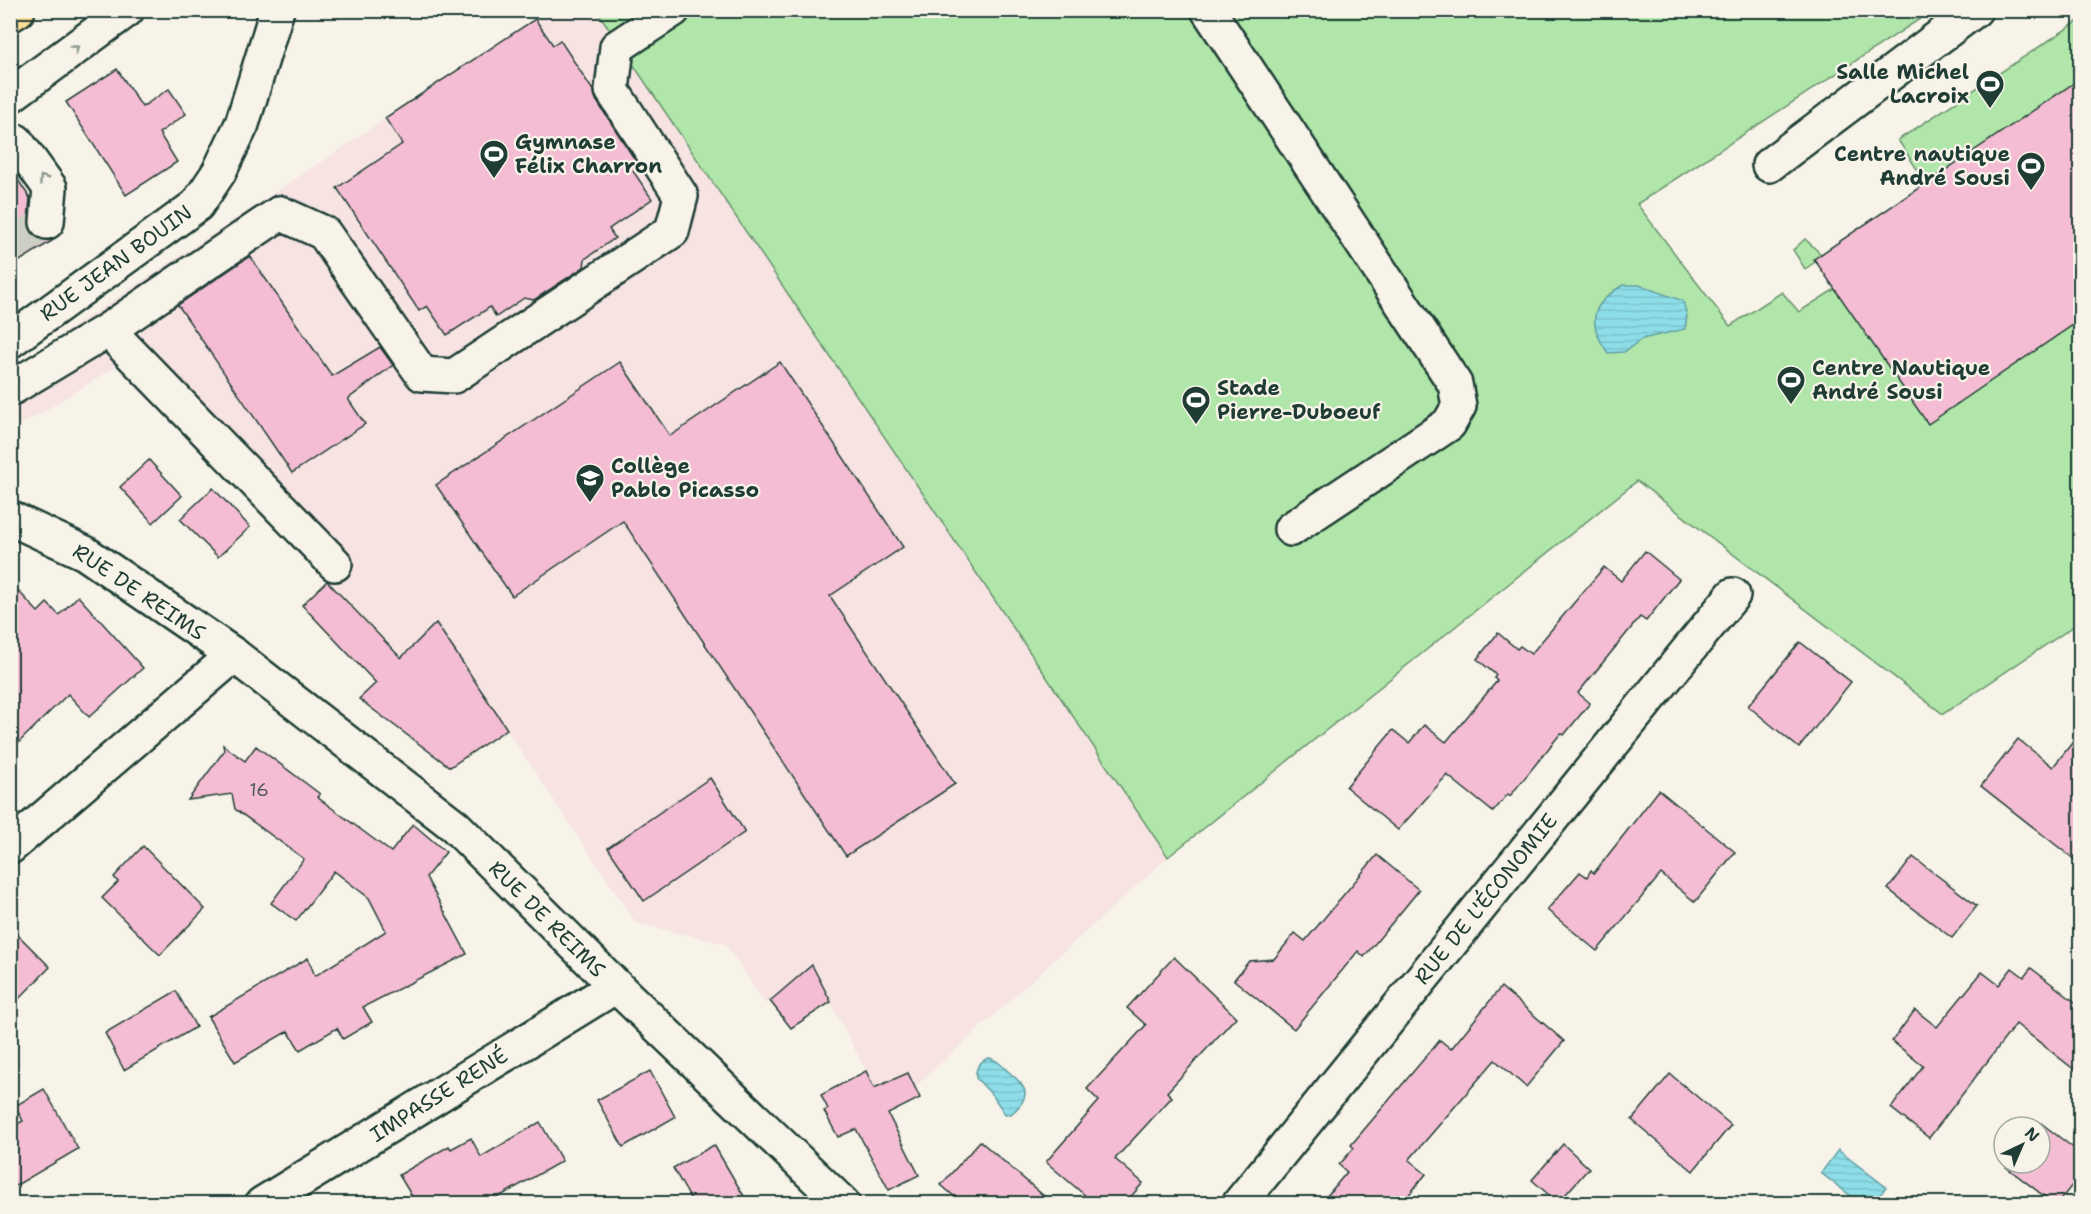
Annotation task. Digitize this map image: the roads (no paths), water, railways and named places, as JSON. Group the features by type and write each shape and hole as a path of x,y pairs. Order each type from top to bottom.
{"highway":[{"path":"10,15 18,10"}],"street":[{"path":"10,96 126,10"},
{"name":"RUE JEAN BOUIN","path":"10,341 197,205 219,172 242,124 277,10"},
{"path":"10,389 108,330 280,213 324,233 422,374 454,376 672,231 681,196 612,90 617,47 673,10"},
{"path":"1208,10 1455,384 1459,406 1449,424 1291,529"},
{"path":"1768,165 1976,10"},
{"path":"43,72 13,149 50,188 47,222"},
{"path":"108,330 335,564"},
{"name":"RUE DE REIMS","path":"10,518 85,553 234,655 455,826 615,986 843,1203"},
{"name":"RUE DE L'ÉCONOMIE","path":"1239,1203 1733,595"},
{"path":"10,847 234,655"},
{"name":"IMPASSE RENÉ","path":"262,1203 615,986"}],"water":[{"path":"1623,285 1639,285 1683,301 1687,316 1685,329 1642,339 1624,352 1608,353 1597,332 1595,314 1604,299"},
{"path":"989,1058 995,1060 1015,1077 1025,1092 1023,1102 1011,1114 1005,1114 993,1096 976,1078 979,1065"},
{"path":"1838,1150 1886,1187 1874,1203 1854,1203 1856,1200 1821,1173"}],"tunnel":[{"path":"10,246 47,222"}],"place":[{"name":"Salle Michel Lacroix","path":"1990,110"},
{"name":"Gymnase Félix Charron","path":"494,180"},
{"name":"Centre nautique André Sousi","path":"2031,192"},
{"name":"Centre Nautique André Sousi","path":"1791,406"},
{"name":"Stade Pierre-Duboeuf","path":"1196,426"},
{"name":"Collège Pablo Picasso","path":"590,504"}]}
